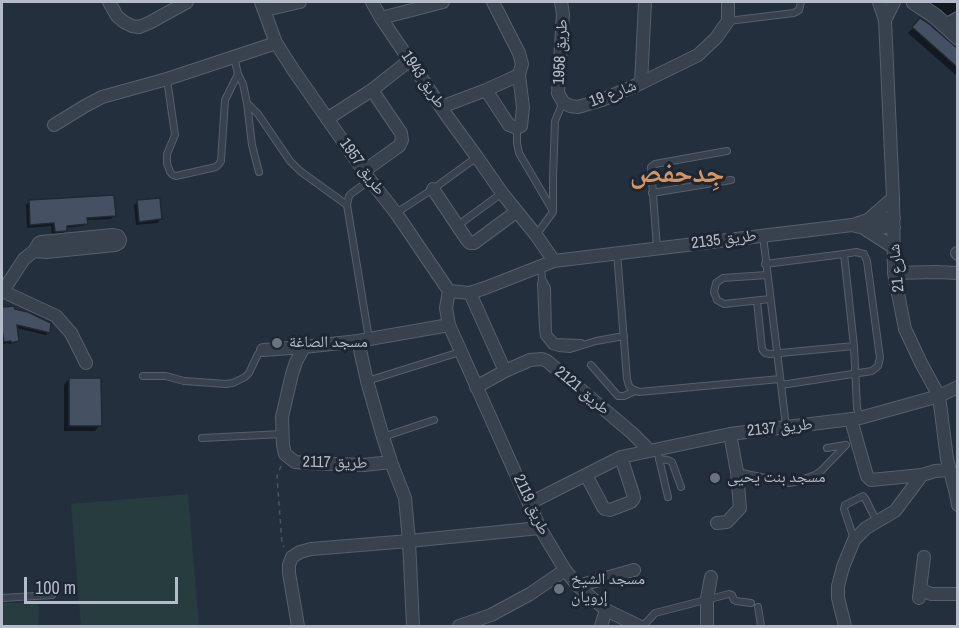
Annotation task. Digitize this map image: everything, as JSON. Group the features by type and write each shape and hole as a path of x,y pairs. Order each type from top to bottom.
{"street":[{"path":"109,2 117,16 124,22 139,27 187,2"},
{"path":"263,6 300,2"},
{"name":"طريق 1943","path":"372,2 501,194 536,235 554,261"},
{"path":"381,18 443,2"},
{"path":"486,90 509,125 517,128 522,122 523,106 519,75 522,64 519,53 493,2"},
{"name":"طريق 1958","path":"561,2 563,15 558,93 563,102"},
{"path":"641,83 645,2"},
{"path":"728,2 728,21"},
{"name":"شارع 21","path":"879,2 885,20 894,273 905,329 939,396 957,498"},
{"name":"شارع 21","path":"885,20 894,2"},
{"path":"914,2 946,20"},
{"path":"925,2 946,20 957,37"},
{"name":"طريق 1957","path":"263,6 276,43 294,71 449,291"},
{"name":"شارع 19","path":"563,102 578,107 602,100 641,83 698,55 716,38 728,21"},
{"path":"54,125 102,97 167,80 276,43"},
{"path":"327,119 372,90 410,60"},
{"path":"441,106 519,75"},
{"path":"367,176 399,146 402,140 401,133 372,90"},
{"path":"433,189 470,243 474,243 516,212"},
{"path":"893,198 861,225 893,246"},
{"name":"طريق 2135","path":"554,261 894,223"},
{"path":"34,251 46,252 115,245 120,240 118,236 113,235 41,242 24,259 2,291 56,316 71,333 86,363"},
{"path":"449,291 470,293 542,273 554,261"},
{"path":"894,273 957,273"},
{"name":"طريق 2119","path":"449,291 446,308 449,325 540,528 565,570 578,586 606,610 641,627"},
{"path":"470,293 505,371"},
{"path":"263,350 363,340 449,325"},
{"name":"طريق 2117","path":"363,340 367,381 391,462 405,498 413,627"},
{"name":"طريق 2117","path":"304,347 296,362 282,417 285,454 295,462 307,464 364,465 391,462"},
{"name":"طريق 2121","path":"476,387 505,371 537,358 547,361 656,453"},
{"name":"طريق 2137","path":"530,503 621,457 656,453 730,434 856,419 939,396 957,387"},
{"path":"856,419 852,444 871,480 922,475 951,462"},
{"path":"717,523 727,522 740,508 737,472 730,434"},
{"path":"586,475 605,509 610,510 631,502 634,498 621,457"},
{"path":"844,627 838,586 854,540 866,528 895,511 922,475"},
{"path":"298,627 289,565 292,557 300,552 311,549 540,528"},
{"path":"924,557 920,593 957,594"},
{"path":"459,627 492,621 565,570"},
{"path":"578,586 634,570"},
{"path":"707,627 707,600 711,577"},
{"path":"601,627 606,610"}],"lane":[{"path":"728,21 794,13 799,10 801,2"},
{"path":"234,57 243,84 252,145 259,172"},
{"path":"167,80 175,135 167,154 167,162 170,172 176,176 216,167 221,161 225,100 238,74"},
{"path":"536,235 553,212 555,121 563,102"},
{"path":"247,103 258,114 290,161 300,171 347,205"},
{"path":"517,128 519,153 553,212"},
{"path":"657,248 650,170 653,165 727,151"},
{"path":"396,213 477,157"},
{"path":"363,340 347,205 349,196 367,176"},
{"path":"652,193 731,180"},
{"path":"457,226 501,194"},
{"path":"763,236 786,426"},
{"path":"591,365 618,396 635,391 781,382 856,374 876,369 880,358 866,256 859,252 765,264"},
{"path":"617,253 628,383 635,391"},
{"path":"844,254 854,346 856,419"},
{"path":"542,273 543,329 544,336 552,346 570,349 624,336"},
{"path":"767,275 723,278 716,283 715,296 720,303 724,304 770,298"},
{"path":"757,301 762,351 767,354 854,346"},
{"path":"143,376 166,376 184,381 233,383 245,378 258,354 263,350"},
{"path":"367,381 460,352"},
{"path":"383,437 434,420"},
{"path":"201,438 283,434"},
{"path":"827,448 852,444"},
{"path":"737,472 789,483 798,481 821,471 852,444"},
{"path":"656,453 672,462 681,487"},
{"path":"656,453 668,497"},
{"path":"854,540 844,509 845,505 863,496 877,522"},
{"path":"641,627 655,613 729,594 736,601 751,603"},
{"path":"2,598 52,595"},
{"path":"758,607 761,627"}],"path":[{"path":"285,454 277,476 282,544 292,557"}],"green space":[{"path":"188,494 199,626 81,626 71,504"},
{"path":"2,603 39,603 38,626 2,626"}],"building":[{"path":"920,18 957,48 957,67 912,27"},
{"path":"114,195 116,216 87,218 88,224 67,226 67,231 55,232 54,223 30,225 29,200"},
{"path":"160,198 162,219 139,222 137,200"},
{"path":"14,306 15,309 28,312 51,323 50,333 17,325 19,341 4,342 2,307"},
{"path":"69,378 101,378 102,426 69,426"}],"place":[{"name":"مسجد الصاغة","path":"277,343"},
{"name":"مسجد بنت يحيى","path":"715,478"},
{"name":"مسجد الشيخ إرويان","path":"559,589"}],"district":[{"name":"جِدحفص","path":"677,174"}]}
